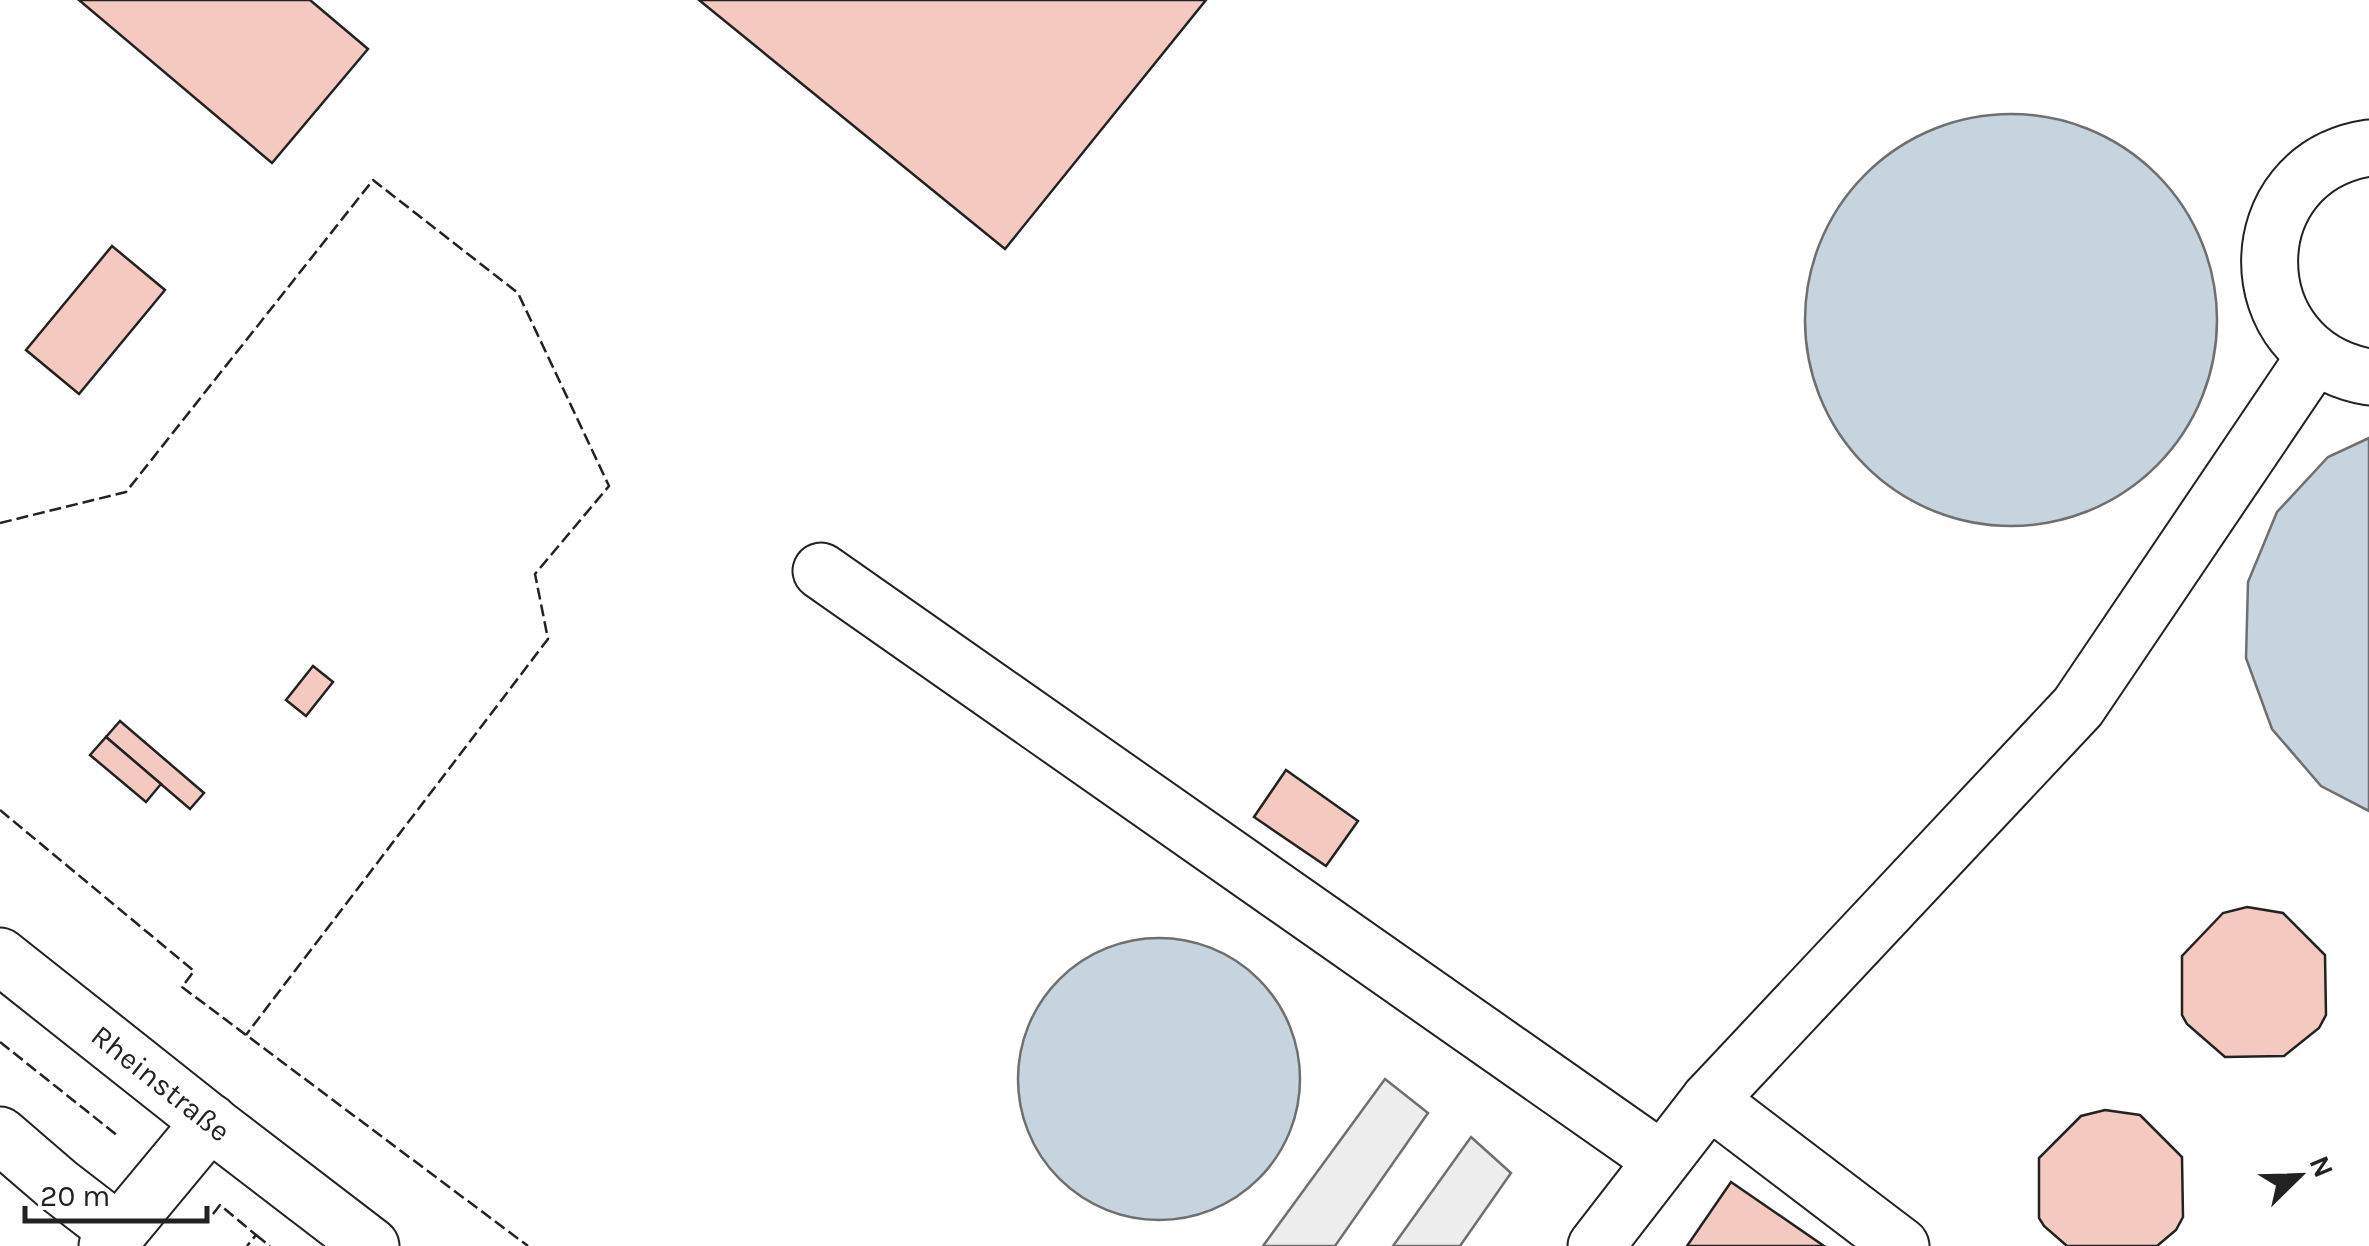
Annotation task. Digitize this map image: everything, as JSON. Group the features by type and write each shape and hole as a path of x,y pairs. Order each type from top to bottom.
{"street":[{"path":"2369,148 2351,151 2318,167 2292,192 2274,224 2268,260 2274,297 2290,330 2315,356 2348,374 2369,378"},
{"path":"1596,1246 1709,1100 2078,706 2315,356"},
{"path":"821,571 1662,1160"},
{"name":"Rheinstraße","path":"0,956 372,1246"},
{"path":"1709,1100 1901,1246"},
{"path":"0,1135 113,1239 210,1122"}],"shaded area":[{"path":"2011,114 2051,118 2090,130 2125,149 2157,174 2182,206 2201,241 2213,280 2217,320 2213,360 2201,399 2182,434 2157,466 2125,491 2090,510 2051,522 2011,526 1971,522 1932,510 1897,491 1865,466 1840,434 1821,399 1809,360 1805,320 1809,280 1821,241 1840,206 1865,174 1897,149 1932,130 1971,118"},
{"path":"2369,438 2369,811 2321,786 2272,729 2246,658 2248,582 2277,512 2328,457"},
{"path":"1159,938 1213,949 1259,979 1289,1025 1300,1079 1289,1133 1259,1179 1213,1209 1159,1220 1105,1209 1059,1179 1029,1133 1018,1079 1029,1025 1059,979 1105,949"},
{"path":"1385,1079 1428,1113 1335,1246 1263,1246"},
{"path":"1471,1137 1511,1173 1460,1246 1393,1246"}],"building":[{"path":"79,0 310,0 368,49 272,163"},
{"path":"699,0 1206,0 1005,249"},
{"path":"112,246 165,290 79,394 26,350"},
{"path":"313,666 333,682 306,716 286,700"},
{"path":"120,721 204,793 190,809 106,737"},
{"path":"106,737 161,784 146,802 90,755"},
{"path":"1286,770 1358,821 1326,866 1254,817"},
{"path":"2247,907 2283,913 2325,955 2326,1015 2319,1028 2284,1056 2225,1057 2182,1015 2182,956 2223,913"},
{"path":"2105,1110 2140,1115 2182,1157 2183,1217 2176,1230 2157,1246 2067,1246 2039,1218 2039,1158 2081,1116"},
{"path":"1731,1182 1824,1246 1687,1246"}],"fence":[{"path":"0,523 126,492 373,180 518,293 609,486 535,574 548,639 246,1035"},
{"path":"0,810 194,971 182,987 528,1246"},
{"path":"0,1042 118,1136"},
{"path":"213,1214 220,1205 256,1235 247,1246"},
{"path":"256,1235 270,1246"}]}
